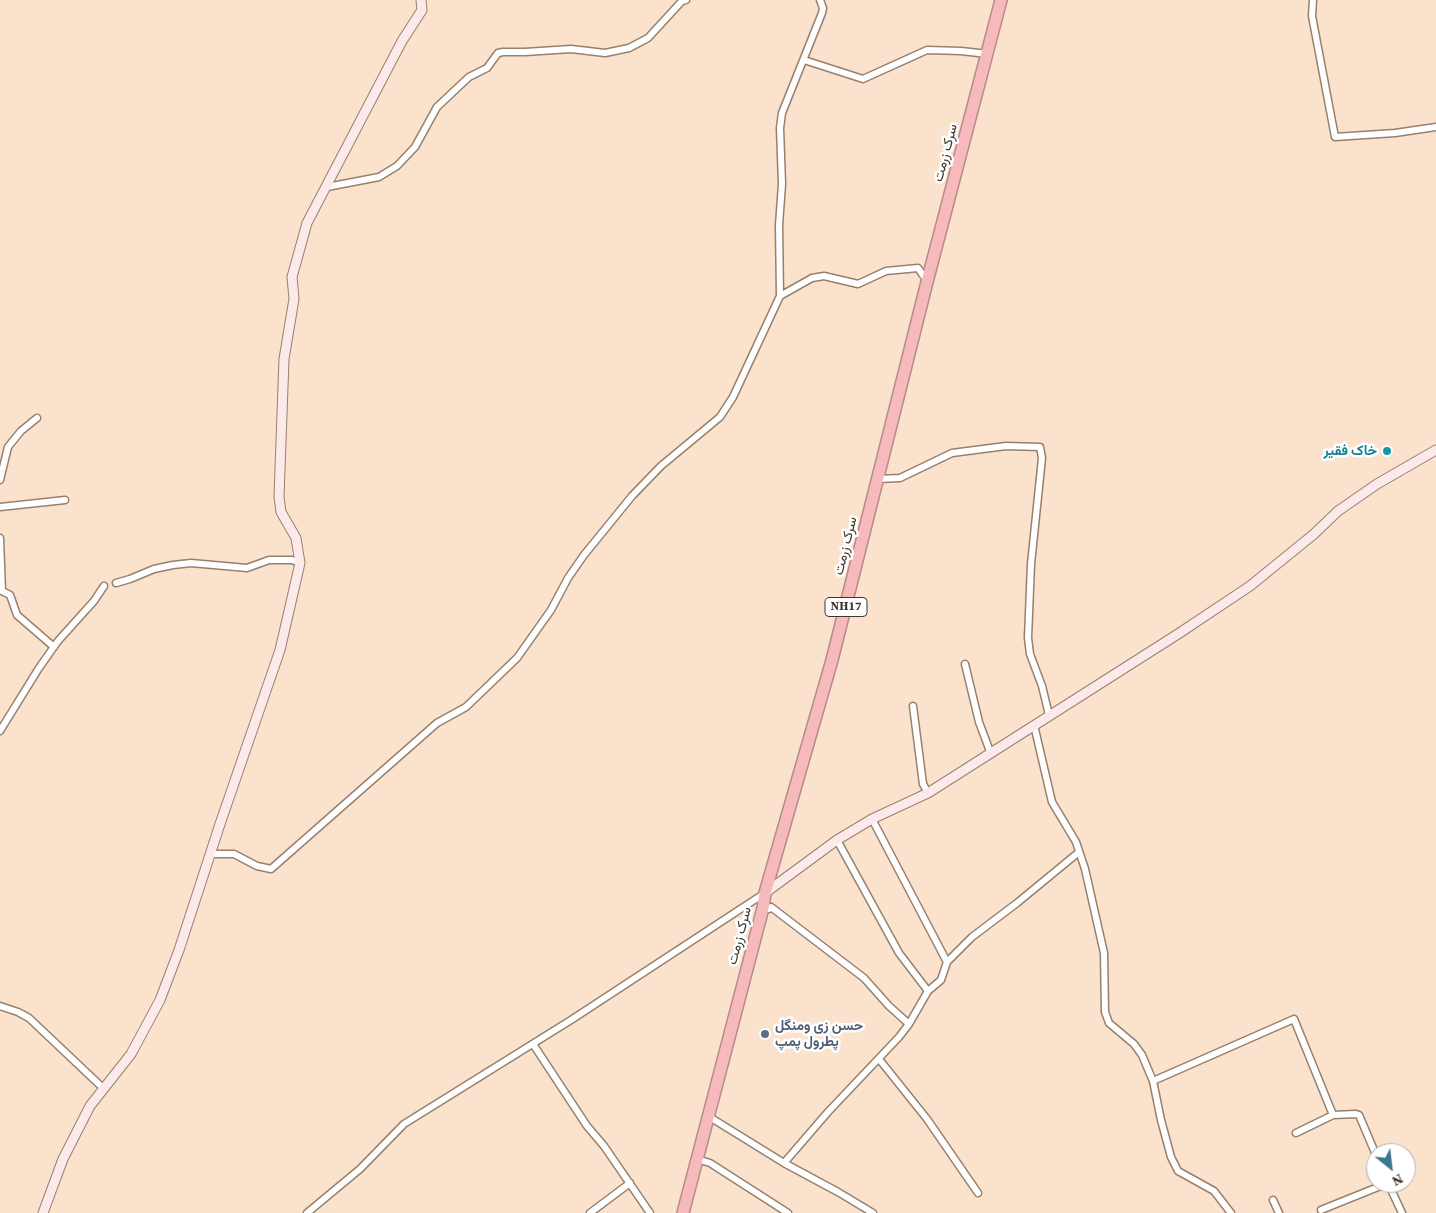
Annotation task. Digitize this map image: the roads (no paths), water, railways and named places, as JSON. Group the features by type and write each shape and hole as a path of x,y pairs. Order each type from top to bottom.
{"highway":[{"name":"سرک زرمت","path":"683,1213 763,908 765,893 832,660 927,282 1001,0"}],"street":[{"path":"42,1213 62,1160 90,1106 131,1054 160,1000 179,950 280,650 300,562 296,538 281,512 279,498 284,359 294,299 292,277 308,223 402,41 422,10 421,0"},
{"path":"327,187 379,177 397,166 415,147 437,107 469,77 487,68 498,54 503,52 571,49 605,54 629,48 648,38 682,1 686,0"},
{"path":"211,854 234,854 258,866 271,869 437,723 466,707 517,658 551,610 568,578 607,524 661,466 720,417 737,390 780,296 778,242 782,184 780,128 782,113 822,13 823,8 820,0"},
{"path":"1313,0 1312,16 1335,137 1436,127"},
{"path":"804,60 863,79 927,50 988,54"},
{"path":"780,296 812,278 824,276 858,284 886,271 918,268 927,282"},
{"path":"0,480 8,447 37,418"},
{"path":"878,478 900,478 952,453 1006,446 1040,447 1042,458 1031,564 1028,638 1030,654 1042,686 1049,715"},
{"path":"306,1213 360,1169 404,1124 571,1020 765,893 837,840 872,819 928,793 991,754 1034,724 1082,696 1250,586 1314,534 1338,511 1377,484 1436,450"},
{"path":"0,507 65,500"},
{"path":"0,538 2,591 10,595 17,615 54,647"},
{"path":"116,583 130,580 154,569 173,565 191,564 247,568 269,560 300,562"},
{"path":"0,731 54,647 94,601 104,586"},
{"path":"965,664 979,722 991,754"},
{"path":"913,706 922,784 928,793"},
{"path":"1034,724 1052,802 1076,842 1085,870 1104,953 1105,1012 1109,1023 1134,1044 1142,1055 1153,1081 1161,1120 1171,1156 1178,1172 1214,1191 1231,1213"},
{"path":"872,819 947,962"},
{"path":"837,840 899,953 928,991"},
{"path":"784,1163 909,1024 928,991 941,980 947,962 972,937 1079,852"},
{"path":"763,908 769,909 770,907 864,978 889,1006 909,1024"},
{"path":"0,1006 29,1018 103,1088"},
{"path":"1153,1081 1294,1019 1333,1115"},
{"path":"533,1044 587,1126 604,1146 650,1213"},
{"path":"879,1059 926,1118 978,1193"},
{"path":"1296,1133 1333,1115 1356,1114 1359,1115 1371,1143"},
{"path":"708,1116 784,1163 873,1213"},
{"path":"697,1160 710,1163 788,1213"},
{"path":"590,1213 630,1183"},
{"path":"1321,1210 1366,1192"},
{"path":"1393,1193 1402,1213"},
{"path":"1273,1200 1279,1213"}],"place":[{"name":"خاک فقیر","path":"1387,451"},
{"name":"حسن زی ومنگل پطرول پمپ","path":"765,1034"}]}
